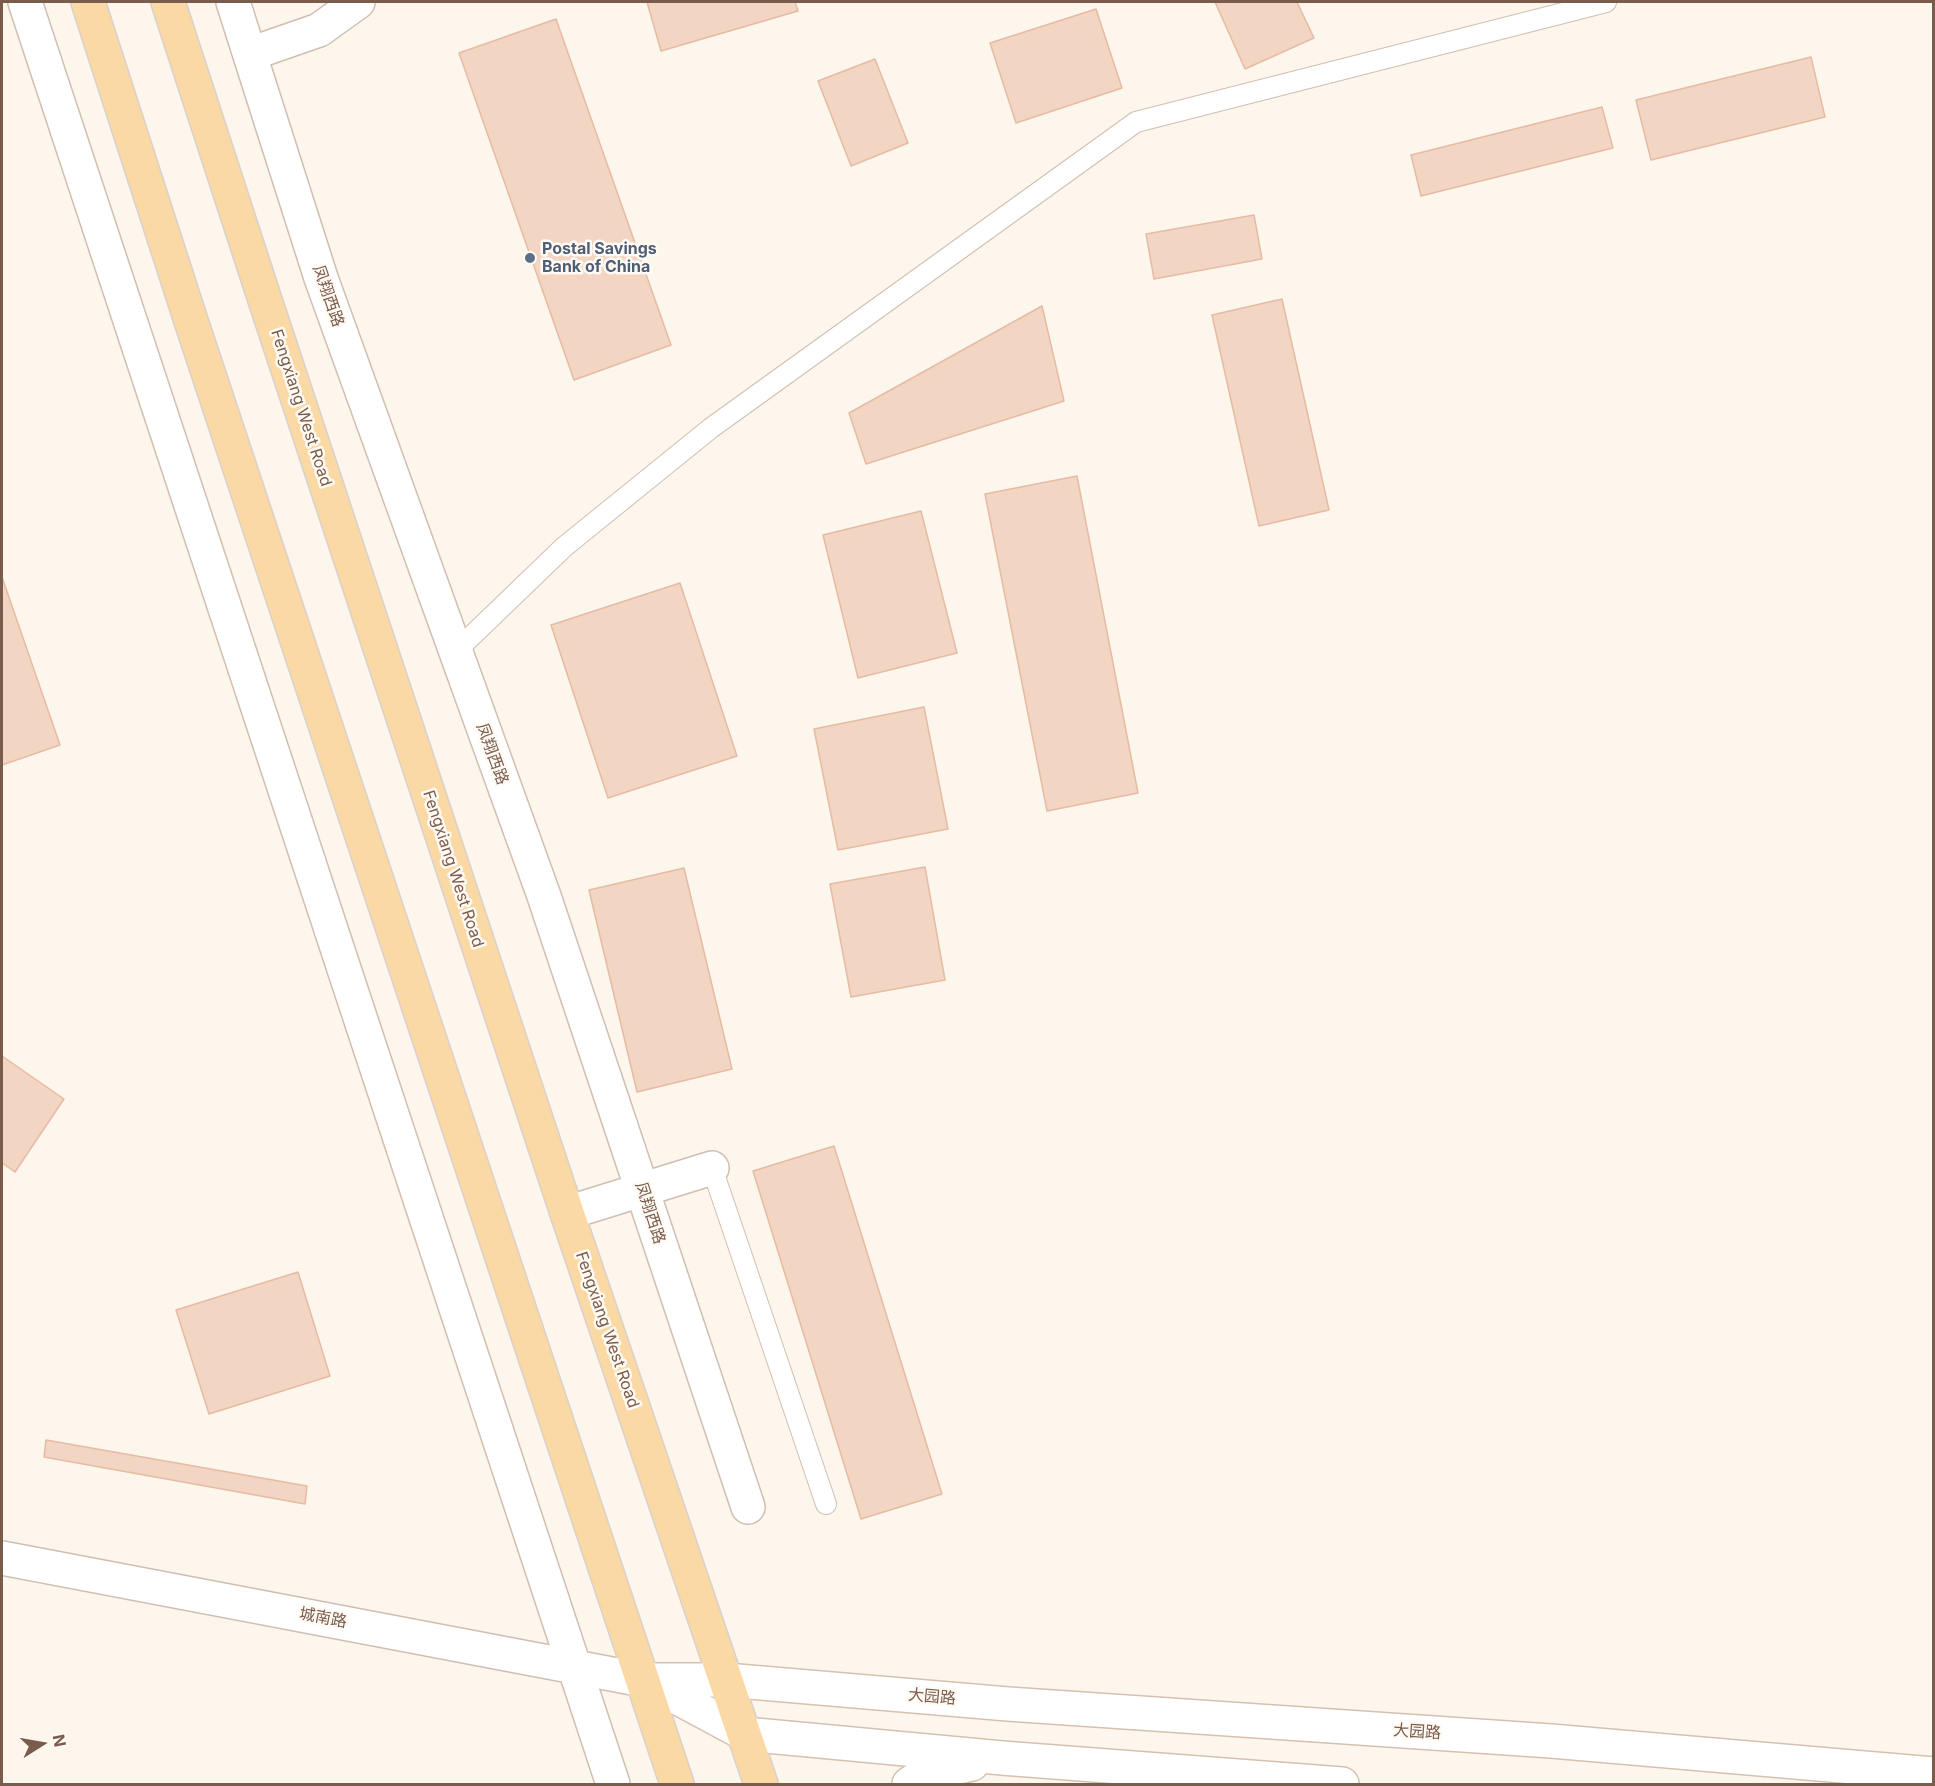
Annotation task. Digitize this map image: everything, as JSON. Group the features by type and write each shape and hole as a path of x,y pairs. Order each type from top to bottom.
{"main road":[{"path":"88,2 192,324 677,1785"},
{"name":"Fengxiang West Road","path":"168,2 567,1213 761,1785"}],"street":[{"path":"25,2 613,1785"},
{"name":"凤翔西路","path":"233,2 321,278 543,896 748,1507"},
{"path":"250,54 319,30 358,2"},
{"path":"567,1213 712,1168"},
{"name":"城南路","path":"2,1558 643,1680"},
{"path":"643,1680 745,1734 1002,1758 1342,1785"},
{"name":"大园路","path":"643,1680 726,1680 1008,1704 1551,1741 1934,1774"},
{"path":"909,1785 921,1776 1002,1758"}],"lane":[{"path":"455,652 564,547 711,428 1136,122 1606,2"},
{"path":"712,1168 826,1504"}],"building":[{"path":"647,2 795,2 798,11 661,51"},
{"path":"1215,2 1297,2 1314,38 1245,69"},
{"path":"1096,9 1122,88 1016,123 990,43"},
{"path":"556,19 671,345 574,380 459,53"},
{"path":"1811,57 1825,117 1651,160 1636,100"},
{"path":"875,59 908,143 851,166 818,81"},
{"path":"1602,107 1613,148 1421,196 1411,155"},
{"path":"1254,215 1262,259 1154,279 1146,234"},
{"path":"1282,299 1329,510 1259,526 1212,315"},
{"path":"1042,306 1064,401 866,464 849,413"},
{"path":"1077,476 1138,793 1047,811 985,494"},
{"path":"921,511 957,653 858,678 823,535"},
{"path":"2,577 60,745 2,765"},
{"path":"680,583 737,756 608,798 551,625"},
{"path":"924,707 948,829 838,850 814,729"},
{"path":"925,867 945,980 851,997 830,884"},
{"path":"684,868 732,1069 637,1092 589,890"},
{"path":"2,1056 64,1099 15,1172 2,1163"},
{"path":"834,1146 942,1494 861,1519 753,1171"},
{"path":"298,1272 330,1376 209,1414 176,1310"},
{"path":"46,1440 307,1486 305,1504 44,1457"}],"place":[{"name":"Postal Savings Bank of China","path":"530,258"}]}
